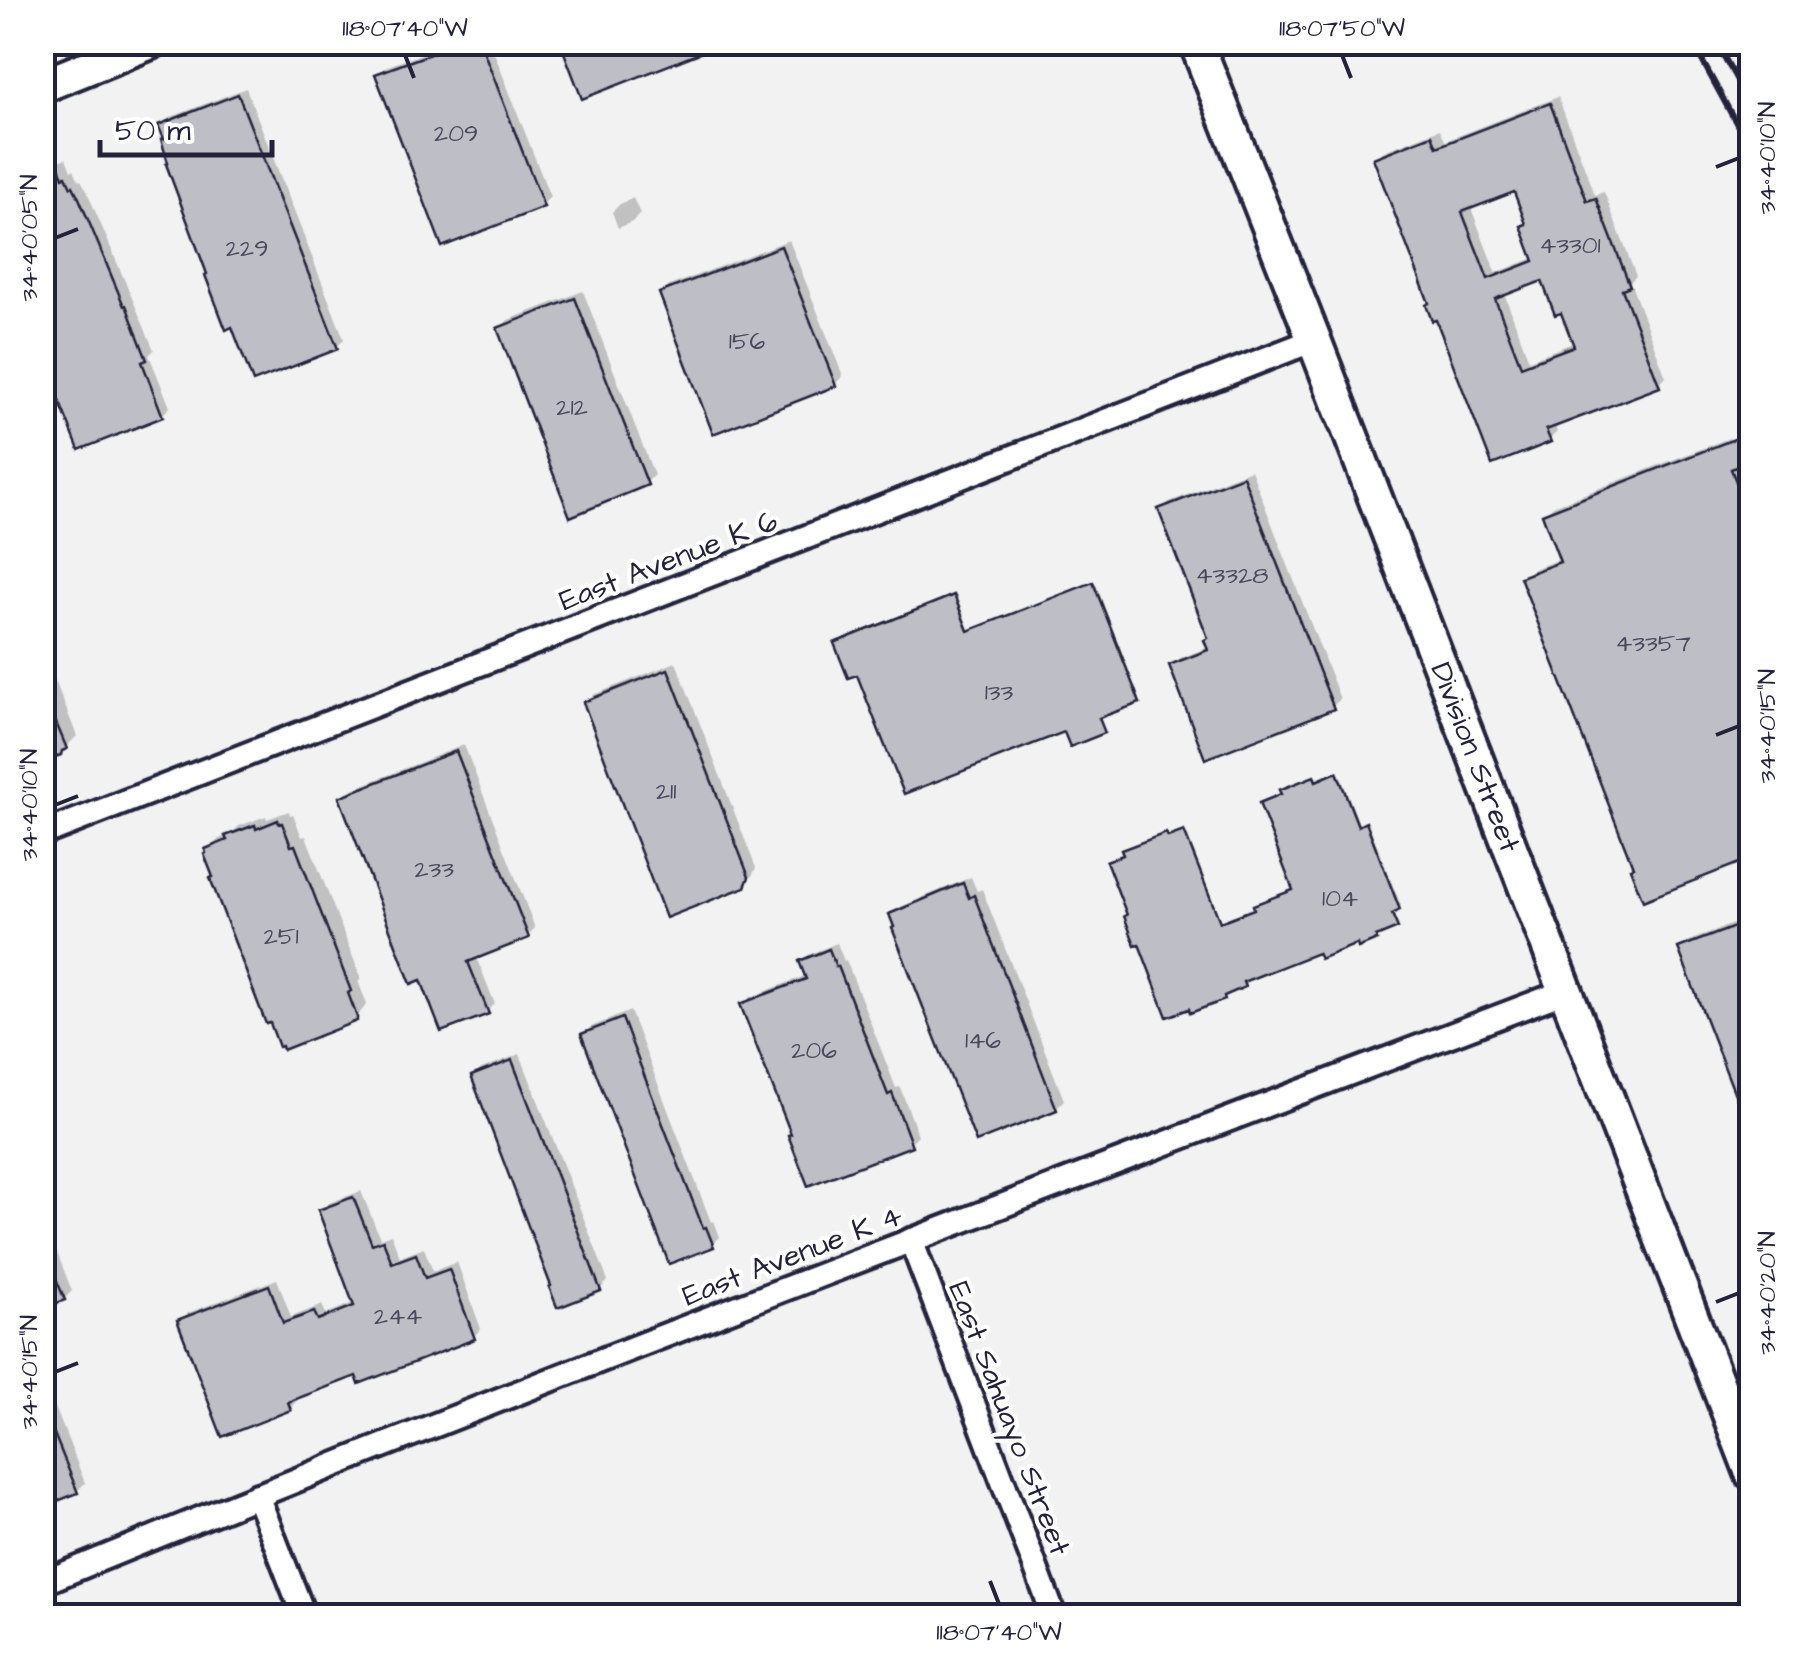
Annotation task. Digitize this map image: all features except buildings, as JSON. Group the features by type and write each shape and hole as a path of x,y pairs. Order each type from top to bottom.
{"main road":[{"path":"42,86 152,42"},
{"name":"Division Street","path":"1196,42 1752,1474"}],"street":[{"name":"East Avenue K 6","path":"42,834 1314,340"},
{"name":"East Avenue K 4","path":"42,1584 910,1240 1566,991"},
{"name":"East Sahuayo Street","path":"910,1240 1054,1616"},
{"path":"257,1496 304,1616"}],"railway":[{"path":"1692,42 1752,152"},
{"path":"1716,42 1752,108"}]}
